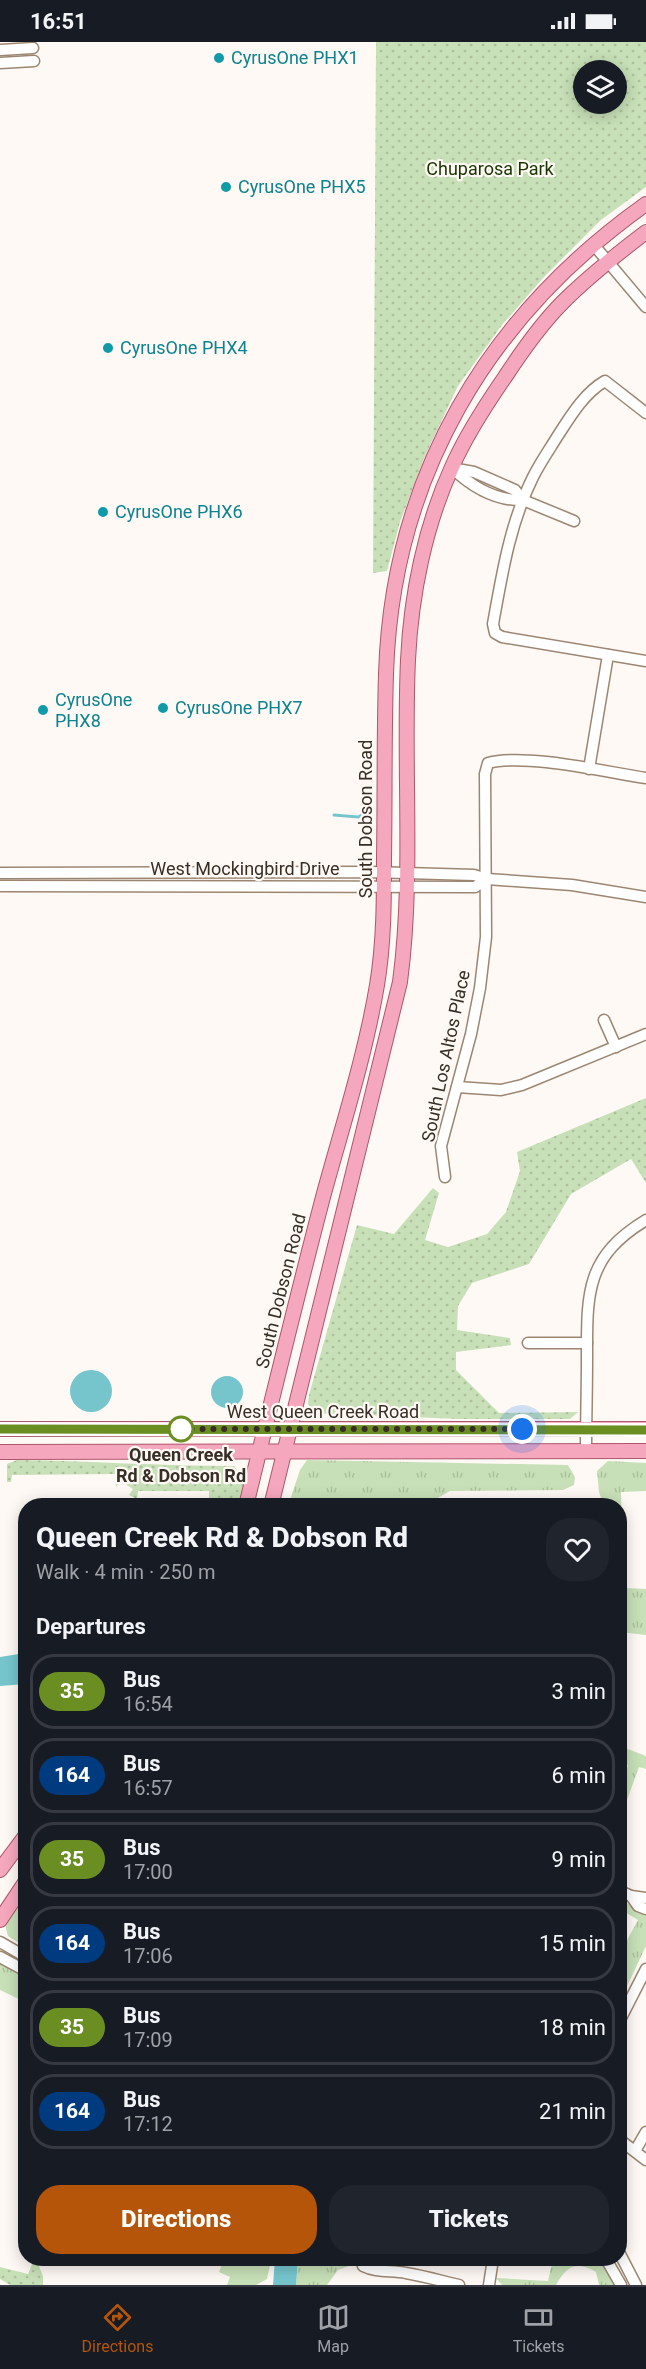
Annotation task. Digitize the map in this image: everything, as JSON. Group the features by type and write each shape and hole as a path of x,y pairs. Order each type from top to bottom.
{"main road":[{"name":"South Dobson Road","path":"248,1498 374,1001 381,952 384,880 387,647 394,593 411,515 435,453 490,356 553,282 593,244 646,204"},
{"path":"273,1498 395,1005 403,963 407,690 412,610 425,550 451,468 483,409 519,357 561,304 608,261 646,232"},
{"name":"West Queen Creek Road","path":"0,1429 646,1430"},
{"path":"0,1452 646,1451"},
{"path":"0,1870 18,1846"},
{"path":"0,1920 18,1893"}],"street":[{"path":"0,50 33,48"},
{"path":"0,63 34,61"},
{"path":"593,244 646,307"},
{"path":"646,413 605,381 593,387 566,423 533,476 523,500 503,564 492,624 495,633 502,638 646,661"},
{"path":"451,468 474,472 515,490 523,500 574,521"},
{"path":"608,655 589,769 646,778"},
{"name":"South Los Altos Place","path":"445,1177 441,1146 480,988 486,937 485,774 488,763 500,760 541,762 589,769"},
{"name":"West Mockingbird Drive","path":"0,873 384,880 475,887 487,879 572,885 646,897"},
{"path":"71,873 71,885"},
{"name":"West Mockingbird Drive","path":"0,886 384,880"},
{"path":"604,1020 616,1047"},
{"path":"457,1087 501,1090 522,1085 646,1034"},
{"path":"586,1450 590,1289 594,1275 605,1256 620,1239 646,1220"},
{"path":"528,1343 587,1343"},
{"path":"627,1894 646,1898"},
{"path":"631,1896 638,1906 646,1910"},
{"path":"0,1942 18,1952"},
{"path":"0,1957 18,1967"},
{"path":"627,2006 646,1969"},
{"path":"635,2151 646,2132"},
{"path":"627,2145 646,2160"},
{"path":"363,2266 375,2272 387,2270 459,2285"},
{"path":"489,2285 492,2266"},
{"path":"610,2266 621,2285"},
{"path":"626,2266 636,2285"}],"green space":[{"name":"Chuparosa Park","path":"376,42 646,42 646,187 601,220 544,277 502,325 458,386 425,456 400,522 387,571 373,573"},
{"path":"646,1098 646,1183 631,1159 571,1194 529,1264 472,1283 458,1306 457,1330 510,1338 511,1345 456,1352 456,1370 499,1413 578,1412 570,1419 459,1419 314,1413 308,1404 309,1395 357,1225 394,1234 433,1188 439,1193 425,1240 448,1247 487,1234 506,1212 520,1171 517,1152"},
{"path":"17,1460 234,1466 245,1479 241,1498 209,1498 209,1491 138,1491 137,1498 135,1498 129,1495 133,1489 121,1481 116,1487 115,1474 12,1475 11,1482 7,1482 7,1464"},
{"path":"307,1460 568,1465 575,1477 574,1485 563,1490 450,1491 438,1498 291,1498 300,1470"},
{"path":"608,1461 646,1463 646,1491 621,1492 621,1498 601,1498 597,1471"},
{"path":"627,1588 646,1589 646,1635 627,1633"},
{"path":"627,1749 646,1756 646,1769 639,1767 627,1800 627,1769"},
{"path":"627,1903 646,1915 646,1946 627,1986 627,1940 638,1920 627,1913"},
{"path":"18,1906 18,1942 8,1936 5,1925"},
{"path":"0,1963 18,1974 18,1999 0,1990"},
{"path":"31,2266 39,2266 43,2276 43,2285 10,2285 0,2279 0,2267 28,2274"},
{"path":"221,2266 270,2266 267,2279 256,2285 227,2285 230,2277 219,2272"},
{"path":"297,2266 349,2266 338,2270 327,2285 296,2285"},
{"path":"551,2266 577,2266 568,2270 556,2285 502,2285 496,2278 548,2281"},
{"path":"583,2266 604,2266 615,2285 599,2285 596,2272"}],"water":[{"path":"91,1370 99,1371 106,1376 111,1383 111,1399 106,1406 99,1411 91,1412 83,1411 76,1406 71,1399 70,1391 71,1383 76,1376 83,1371"},
{"path":"227,1376 239,1380 243,1392 239,1404 227,1408 215,1404 211,1392 215,1380"},
{"path":"18,1654 18,1685 0,1686 0,1657"},
{"path":"274,2266 297,2266 296,2285 273,2285"}],"waterway":[{"path":"334,815 358,817 366,813"}],"bus line":[{"name":"35","path":"0,1429 646,1430"}],"place":[{"name":"CyrusOne PHX1","path":"219,58"},
{"name":"CyrusOne PHX5","path":"226,187"},
{"name":"CyrusOne PHX4","path":"108,348"},
{"name":"CyrusOne PHX6","path":"103,512"},
{"name":"CyrusOne PHX7","path":"163,708"},
{"name":"CyrusOne PHX8","path":"43,710"},
{"name":"Queen Creek Rd & Dobson Rd","path":"181,1429"}],"route":[{"path":"181,1429 522,1429"}]}
